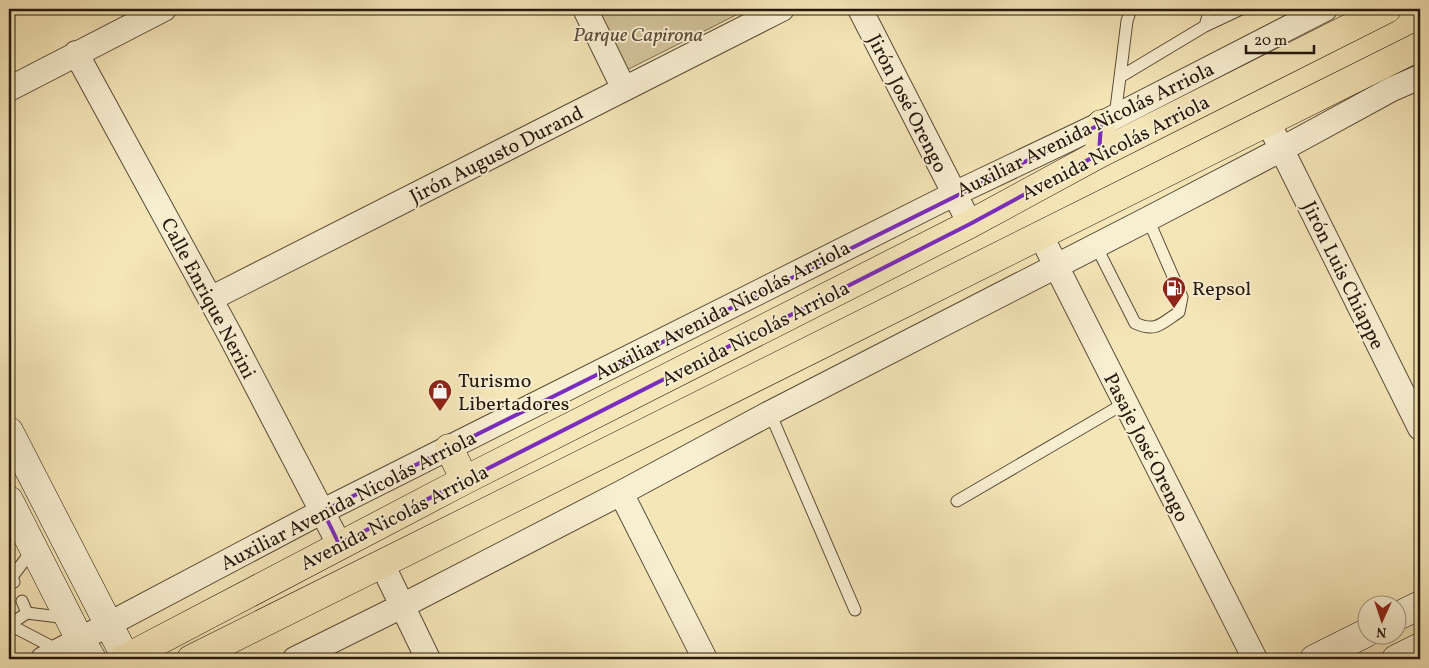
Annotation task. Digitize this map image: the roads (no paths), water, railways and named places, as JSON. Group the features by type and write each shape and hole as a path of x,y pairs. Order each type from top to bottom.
{"main road":[{"name":"Avenida Nicolás Arriola","path":"125,659 464,480 970,224 1099,154 1387,9"},
{"name":"Avenida Nicolás Arriola","path":"192,659 1040,234 1420,46"},
{"path":"1099,154 1108,120"},
{"path":"449,448 464,480"}],"street":[{"path":"9,89 164,9"},
{"path":"585,9 624,89"},
{"name":"Jirón Augusto Durand","path":"210,299 782,9"},
{"name":"Jirón José Orengo","path":"860,9 970,224"},
{"name":"Auxiliar Avenida Nicolás Arriola","path":"69,645 323,511 954,194 1108,120 1325,9"},
{"name":"Calle Enrique Nerini","path":"76,53 210,299 340,544"},
{"path":"295,659 621,493 770,413 1282,149 1392,89 1420,78"},
{"name":"Jirón Luis Chiappe","path":"1268,121 1420,428"},
{"name":"Pasaje José Orengo","path":"1040,234 1255,659"},
{"path":"9,431 125,659"},
{"path":"621,493 705,659"},
{"path":"9,500 34,547 69,645"},
{"path":"382,564 428,659"},
{"path":"1406,612 1420,605"},
{"path":"1314,659 1356,637"},
{"path":"1396,659 1420,647"}],"lane":[{"path":"1108,120 1120,77 1131,9"},
{"path":"1205,26 1210,9"},
{"path":"1120,77 1205,26 1241,9"},
{"path":"1096,246 1135,323 1142,327 1155,328 1180,312 1182,297 1148,219"},
{"path":"957,501 1125,403"},
{"path":"770,413 855,610"},
{"path":"12,579 34,547"},
{"path":"22,601 27,613 69,645"},
{"path":"9,625 27,613"},
{"path":"9,625 69,645"}],"place":[{"name":"Repsol","path":"1174,309"},
{"name":"Turismo Libertadores","path":"440,412"}],"park label":[{"name":"Parque Capirona","path":"638,34"}]}
